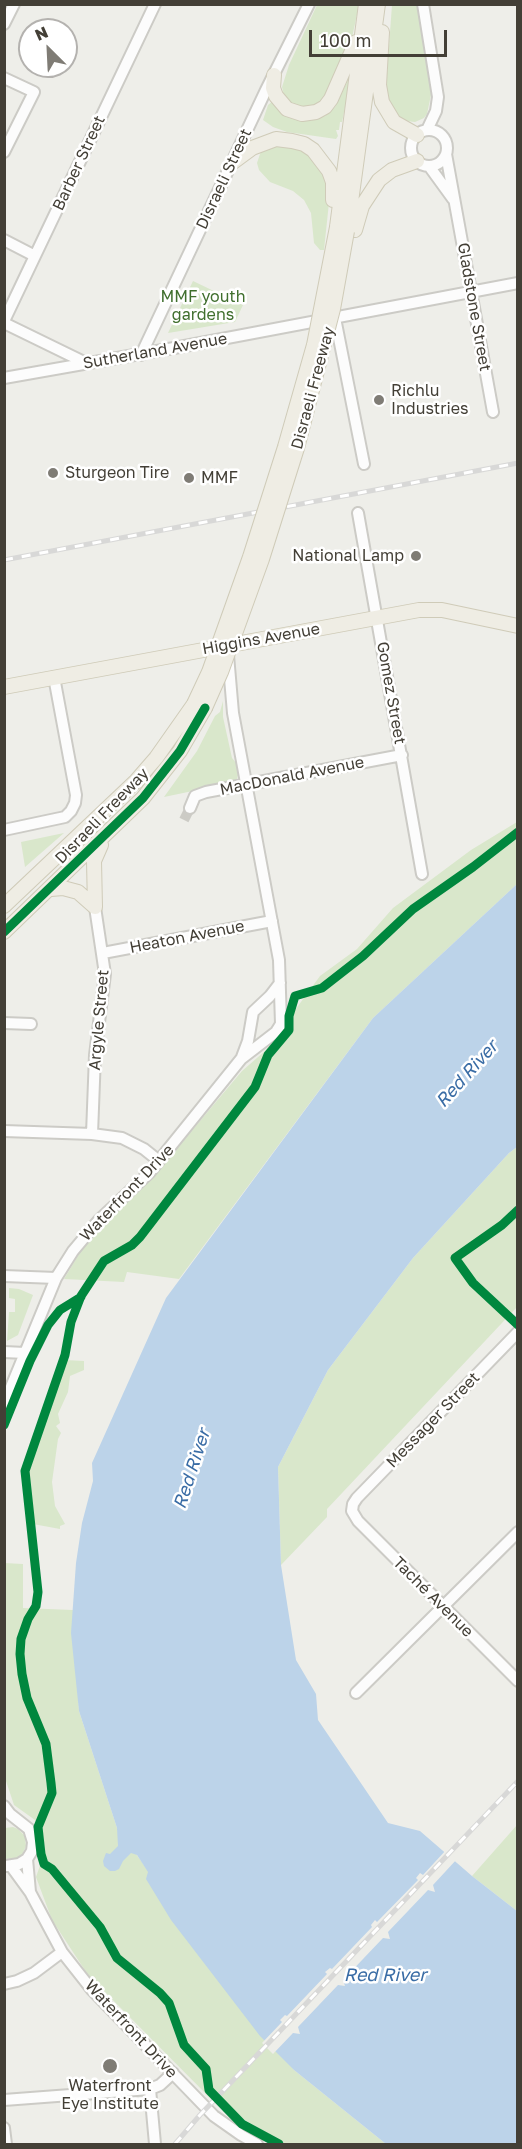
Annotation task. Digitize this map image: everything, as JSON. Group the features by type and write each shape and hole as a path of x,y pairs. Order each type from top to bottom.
{"main road":[{"name":"Disraeli Freeway","path":"342,229 366,4"},
{"path":"380,4 382,50 380,97 394,122 422,133"},
{"name":"Disraeli Freeway","path":"4,932 132,811 163,775 187,741 282,458 335,270 380,4"},
{"path":"274,75 273,88 276,96 287,109 302,114 316,112 325,107 331,99 363,27"},
{"path":"233,162 252,148 276,139 292,141 313,150 326,165 333,182 342,229"},
{"path":"342,229 362,206 379,180 392,170 423,163"},
{"name":"Higgins Avenue","path":"4,687 419,610 434,609 518,626"},
{"name":"Disraeli Freeway","path":"4,906 136,781 200,706"},
{"path":"95,907 94,861 104,838"},
{"path":"51,888 78,892 95,907"}],"street":[{"path":"4,24 14,4"},
{"name":"Barber Street","path":"4,322 154,4"},
{"name":"Disraeli Street","path":"141,355 309,4"},
{"path":"423,4 438,97 436,111 422,133 413,142 412,150 423,163 437,164 446,154"},
{"path":"4,78 34,92 4,152"},
{"name":"Gladstone Street","path":"422,133 435,131 444,139 447,146 446,154 454,202 493,412"},
{"name":"Gladstone Street","path":"423,163 454,202"},
{"path":"4,240 35,256"},
{"name":"Sutherland Avenue","path":"4,378 141,355 471,290 518,283"},
{"path":"335,318 364,464"},
{"path":"4,322 87,363"},
{"name":"Gomez Street","path":"358,513 422,874"},
{"name":"Waterfront Drive","path":"4,1404 56,1278 86,1233 137,1186 241,1059 274,1034 280,1026 279,960 221,646"},
{"path":"4,830 65,818 71,811 76,795 54,677"},
{"name":"MacDonald Avenue","path":"190,808 195,796 402,755"},
{"name":"Argyle Street","path":"92,1134 95,1055 105,974 95,907"},
{"name":"Heaton Avenue","path":"103,953 272,921"},
{"name":"Waterfront Drive","path":"241,1059 248,1041 253,1012 280,983"},
{"path":"260,1006 273,1007 279,1012 281,1018"},
{"path":"251,1022 253,1029 259,1034 267,1036 274,1034"},
{"path":"4,1023 31,1024"},
{"path":"4,1131 114,1136 129,1140 159,1161"},
{"path":"4,1276 56,1278"},
{"name":"Messager Street","path":"352,1510 357,1498 518,1332"},
{"path":"4,1352 25,1353"},
{"name":"Taché Avenue","path":"352,1510 358,1521 518,1681"},
{"path":"356,1693 518,1532"},
{"name":"Waterfront Drive","path":"4,1806 10,1814 27,1827 33,1839 32,1851 27,1859 19,1864 8,1866 30,1892 62,1952 92,1990 214,2116 258,2145"},
{"path":"4,1821 20,1822"},
{"name":"Waterfront Drive","path":"27,1859 30,1892"},
{"path":"4,1984 17,1981 34,1972 62,1952"},
{"path":"4,2100 150,2089 160,2085 173,2073"},
{"path":"150,2089 155,2145"},
{"path":"4,2128 6,2145"}],"green space":[{"path":"317,5 359,5 350,47 329,97 310,109 291,105 285,99 282,87 289,65"},
{"path":"392,5 421,5 418,6 431,78 431,95 427,114 415,122 406,121 398,116 389,99 386,87"},
{"path":"351,78 342,122 340,122 339,130 336,130 338,136 336,139 287,132 263,120 268,105 273,101 300,120 325,116 335,107"},
{"path":"272,146 292,147 306,152 323,169 330,193 324,250 320,250 314,243 311,213 304,200 293,191 270,182 259,170 257,163 261,151"},
{"name":"MMF youth gardens","path":"193,281 243,305 235,322 168,333"},
{"path":"223,701 223,717 232,758 237,764 237,779 231,783 164,797 197,751 215,716 220,712"},
{"path":"517,822 517,884 373,1018 179,1279 127,1272 124,1282 64,1279 88,1239 146,1185 242,1071 265,1051 320,976 357,949 393,908 471,850"},
{"path":"64,833 25,867 21,842"},
{"path":"517,1147 517,1307 327,1509 327,1517 281,1565 278,1467 328,1370 413,1258"},
{"path":"9,1288 19,1289 33,1295 18,1335 7,1341 9,1312 15,1312 15,1299 9,1298"},
{"path":"65,1360 84,1361 84,1370 70,1376 68,1392 58,1414 60,1423 56,1426 61,1433 58,1439 52,1482 55,1506 65,1524 60,1526 60,1529 33,1524 25,1472"},
{"path":"4,1563 23,1564 23,1608 73,1610 79,1711 117,1828 294,2070 386,2144 286,2144 214,2102 88,1975 52,1920 36,1877 45,1851 43,1834 35,1820 14,1805 5,1778"},
{"path":"517,1825 517,1911 472,1876"},
{"path":"13,1827 25,1836 26,1846 22,1855 6,1859 5,1828"}],"water":[{"name":"Red River","path":"517,884 517,1147 413,1258 328,1370 278,1467 281,1565 296,1660 316,1694 318,1720 388,1823 420,1831 517,1911 517,2144 386,2144 294,2070 260,2036 171,1920 146,1879 148,1872 137,1855 131,1853 115,1871 110,1871 104,1866 106,1853 110,1854 118,1846 117,1828 79,1711 71,1633 76,1563 82,1523 93,1481 92,1463 166,1298 373,1018"}],"pier":[{"path":"446,1850 457,1859 433,1885 435,1892 428,1890 388,1932 390,1939 383,1938 343,1980 345,1986 338,1985 298,2027 300,2034 293,2033 273,2054 262,2043 282,2022 280,2020 285,2015 287,2016 327,1974 325,1972 332,1969 372,1927 375,1920 377,1922 418,1880 416,1878 420,1873 423,1875"}],"tunnel":[{"path":"184,820 190,808"}],"railway":[{"path":"4,560 518,463"},
{"path":"175,2144 518,1781"}],"cycle path":[{"path":"4,932 143,798 180,751 205,708"},
{"path":"279,2144 242,2124 209,2090 206,2069 184,2045 169,2003 117,1958 100,1927 52,1869 44,1864 38,1827 52,1793 51,1783 46,1744 27,1698 20,1654 21,1639 28,1619 36,1606 38,1592 25,1471 65,1355 71,1322 81,1296 104,1261 132,1245 140,1237 255,1087 268,1055 289,1030 289,1016 295,996 322,988 363,956 413,909 518,832"},
{"path":"518,1210 502,1225 455,1258 473,1283 518,1325"},
{"path":"4,1425 30,1361 48,1325 60,1310 81,1297"}],"place":[{"name":"Richlu Industries","path":"379,400"},
{"name":"Sturgeon Tire","path":"53,473"},
{"name":"MMF","path":"189,478"},
{"name":"National Lamp","path":"416,556"},
{"name":"Waterfront Eye Institute","path":"110,2066"}]}
